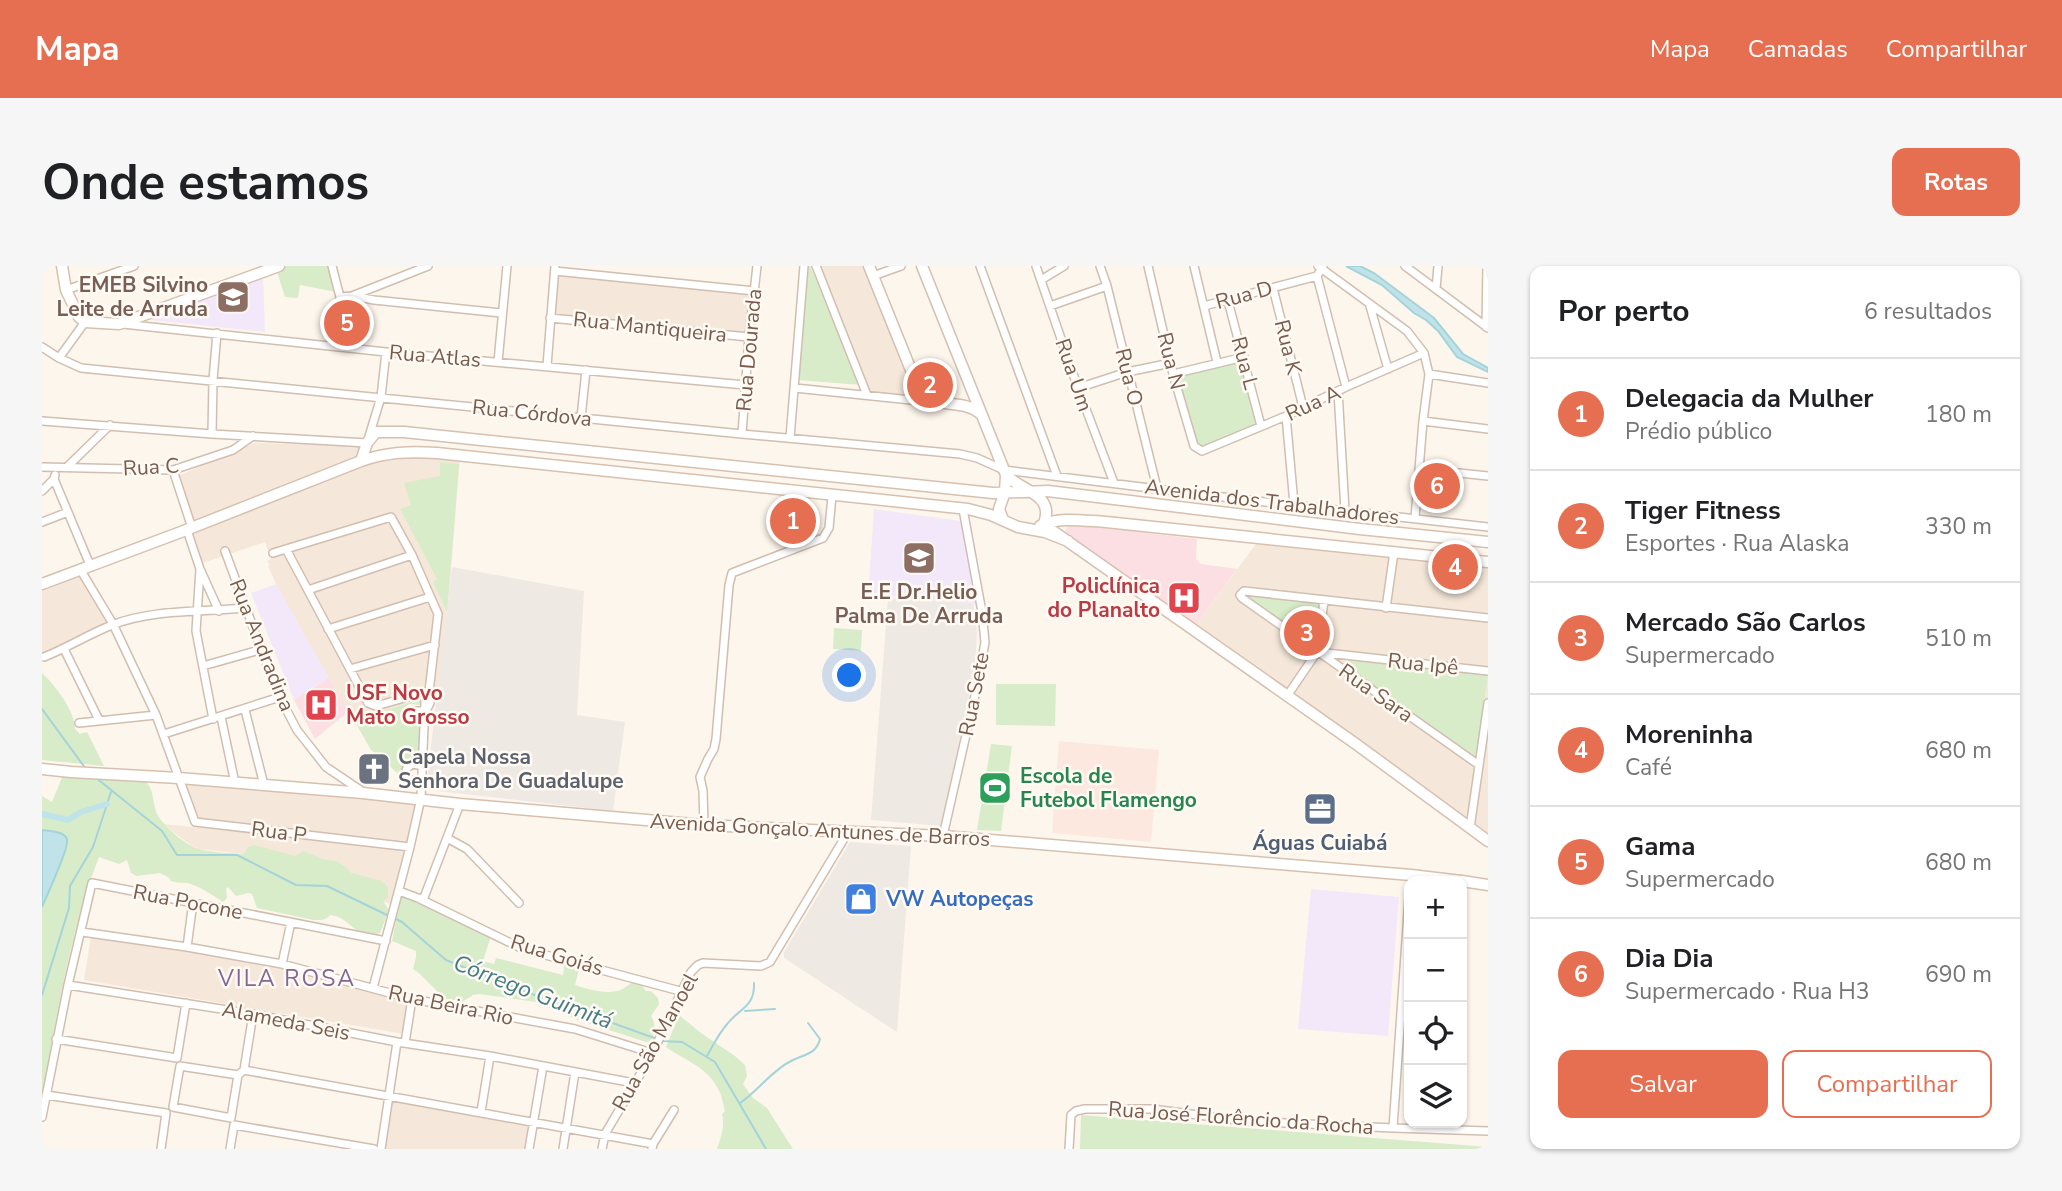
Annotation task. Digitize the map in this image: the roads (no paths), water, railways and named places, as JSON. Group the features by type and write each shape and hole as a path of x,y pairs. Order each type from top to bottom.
{"main road":[{"path":"62,266 66,290 79,317 85,322"},
{"path":"119,324 279,266"},
{"path":"922,266 972,403 982,415 1005,472 1012,482 1029,491 1046,506 1044,524"},
{"path":"871,271 923,397 933,402 972,403"},
{"name":"Rua Atlas","path":"85,322 119,324"},
{"path":"360,461 367,443 379,431 404,432 1004,493 1048,491 1488,542"},
{"path":"367,443 372,450 381,454"},
{"path":"42,584 360,461 381,454 416,451 963,509 991,515 1022,529 1045,532 1068,541"},
{"path":"1003,520 999,509 1004,493 1005,472"},
{"path":"1031,529 1060,520 1106,522 1488,562"},
{"path":"1044,524 1488,841"},
{"name":"Avenida Gonçalo Antunes de Barros","path":"42,769 363,793 704,825 943,836 1404,877"},
{"name":"Avenida Gonçalo Antunes de Barros","path":"1467,882 1487,885"}],"street":[{"path":"66,290 134,266"},
{"path":"332,266 340,297 334,345"},
{"path":"352,296 428,266"},
{"path":"498,362 506,266"},
{"name":"Rua Dourada","path":"742,434 757,266"},
{"path":"790,438 804,266"},
{"path":"816,266 866,395"},
{"path":"871,271 901,266"},
{"path":"980,266 1057,476"},
{"name":"Rua Um","path":"1036,266 1077,388 1114,483"},
{"path":"1041,280 1063,266"},
{"name":"Rua O","path":"1100,266 1157,488"},
{"name":"Rua N","path":"1147,266 1173,374 1194,446 1202,451"},
{"path":"1194,266 1217,362"},
{"path":"1405,266 1487,327"},
{"path":"1436,289 1438,266"},
{"path":"1487,327 1488,266"},
{"path":"547,366 556,268 755,291"},
{"path":"1320,269 1407,331 1424,354 1429,374 1415,518"},
{"path":"1320,269 1346,387"},
{"name":"Rua D","path":"1204,306 1273,288 1320,269"},
{"path":"1050,306 1107,286"},
{"name":"Rua K","path":"1273,288 1303,407"},
{"path":"340,297 352,296 501,313"},
{"name":"Rua L","path":"1228,301 1261,426"},
{"path":"1370,306 1388,369"},
{"name":"Rua Mantiqueira","path":"550,317 749,337"},
{"path":"59,358 85,322"},
{"name":"Rua Atlas","path":"119,324 746,385"},
{"path":"212,434 212,380 217,333"},
{"name":"Rua Córdova","path":"43,349 81,368 960,454 977,458 1005,472"},
{"path":"42,421 367,443 381,397 386,352"},
{"name":"Rua A","path":"1202,451 1424,354"},
{"path":"1173,374 1244,357"},
{"path":"1077,388 1128,372 1171,363"},
{"path":"581,418 586,370"},
{"path":"1429,374 1488,383"},
{"path":"795,388 933,402"},
{"path":"908,400 915,397 919,391"},
{"path":"1338,391 1345,510"},
{"path":"1286,416 1294,504"},
{"path":"1423,421 1488,429"},
{"path":"42,491 61,468 110,425"},
{"name":"Rua C","path":"42,467 173,470 233,450 253,436"},
{"path":"173,470 201,569 219,611"},
{"name":"Avenida dos Trabalhadores","path":"1005,472 1488,527"},
{"path":"1459,473 1488,476"},
{"path":"54,479 68,512 85,567 156,715 179,778"},
{"path":"704,825 700,777 716,739 729,585 733,573 823,538 829,528 832,496"},
{"name":"Rua Sete","path":"943,836 985,642 963,509"},
{"path":"42,522 68,512"},
{"path":"273,553 391,517 412,555 438,614 429,692 431,696 426,711 421,799 373,988"},
{"path":"286,549 366,701 373,706 429,692"},
{"name":"Rua Andradina","path":"225,551 281,697 297,730 326,767 363,793"},
{"path":"1386,608 1394,552"},
{"path":"308,590 412,555"},
{"path":"201,569 196,631 235,783"},
{"name":"Rua Sara","path":"1324,601 1244,592 1240,595 1479,765"},
{"path":"328,629 430,597"},
{"path":"1287,696 1317,652 1324,601 1488,618"},
{"path":"44,657 113,624 163,614 246,608"},
{"path":"349,669 435,645"},
{"path":"64,649 99,720"},
{"path":"203,666 263,649"},
{"name":"Rua Ipê","path":"1317,652 1488,671"},
{"path":"164,734 281,697"},
{"path":"1470,828 1488,703"},
{"path":"245,710 264,785"},
{"path":"412,711 426,711"},
{"path":"79,723 156,715"},
{"path":"423,782 410,781 405,773 412,764 424,766"},
{"name":"Rua P","path":"179,778 195,822 410,847"},
{"path":"423,900 460,804"},
{"name":"Rua São Manoel","path":"602,1149 605,1134 652,1053 691,972 702,963 761,966 769,962 848,832"},
{"path":"447,838 467,849 519,903"},
{"name":"Rua Pocone","path":"42,1117 56,1039 92,883 386,941"},
{"name":"Rua Goiás","path":"399,891 523,948 680,992"},
{"path":"187,947 192,902"},
{"path":"282,964 291,922"},
{"name":"Rua Beira Rio","path":"82,932 282,964 412,999 575,1029 652,1053"},
{"path":"1393,1128 1406,939"},
{"name":"Alameda Seis","path":"68,985 253,1014 401,1043 490,1056 634,1083"},
{"path":"381,1149 389,1095 412,999"},
{"path":"56,1039 177,1058 186,1003"},
{"path":"241,1072 180,1066 173,1107 231,1118 241,1072 253,1014"},
{"path":"481,1112 490,1056"},
{"path":"529,1149 543,1066"},
{"name":"Rua São Manoel","path":"241,1072 389,1095 605,1134"},
{"path":"563,1149 575,1072"},
{"path":"46,1095 166,1113 160,1149"},
{"name":"Rua José Florêncio da Rocha","path":"1069,1149 1072,1115 1085,1109 1152,1110 1245,1121 1488,1131"},
{"path":"605,1134 653,1147 674,1110"},
{"path":"230,1149 234,1125 374,1149"}],"water":[{"path":"1346,266 1360,266 1374,273 1434,318 1463,354 1488,368 1488,372 1457,357 1438,331 1426,320 1382,285"},
{"path":"42,830 60,833 67,839 67,844 42,907"}],"waterway":[{"name":"Córrego Guimitá","path":"42,709 86,769"},
{"name":"Córrego Guimitá","path":"95,777 162,831 177,855 237,855 296,885 327,886 389,916"},
{"path":"42,995 69,908 70,886 93,847 111,792"},
{"path":"42,814 68,820 81,812 107,804"},
{"name":"Córrego Guimitá","path":"394,918 446,960 657,1039"},
{"path":"707,1056 725,1027 749,1002 754,983"},
{"path":"745,1011 775,1009"},
{"path":"740,1103 784,1065 816,1048 820,1039 808,1023"},
{"name":"Córrego Guimitá","path":"662,1041 682,1042 715,1062 766,1149"}],"place":[{"name":"EMEB Silvino Leite de Arruda","path":"233,297"},
{"name":"Gama","path":"347,323"},
{"name":"Tiger Fitness","path":"930,385"},
{"name":"Dia Dia","path":"1437,486"},
{"name":"Delegacia da Mulher","path":"793,521"},
{"name":"E.E Dr.Helio Palma De Arruda","path":"919,558"},
{"name":"Moreninha","path":"1455,567"},
{"name":"Policlínica do Planalto","path":"1184,598"},
{"name":"Mercado São Carlos","path":"1307,633"},
{"name":"USF Novo Mato Grosso","path":"321,705"},
{"name":"Capela Nossa Senhora De Guadalupe","path":"374,769"},
{"name":"Escola de Futebol Flamengo","path":"995,788"},
{"name":"Águas Cuiabá","path":"1320,809"},
{"name":"VW Autopeças","path":"861,899"}],"district":[{"name":"VILA ROSA","path":"287,978"}]}
